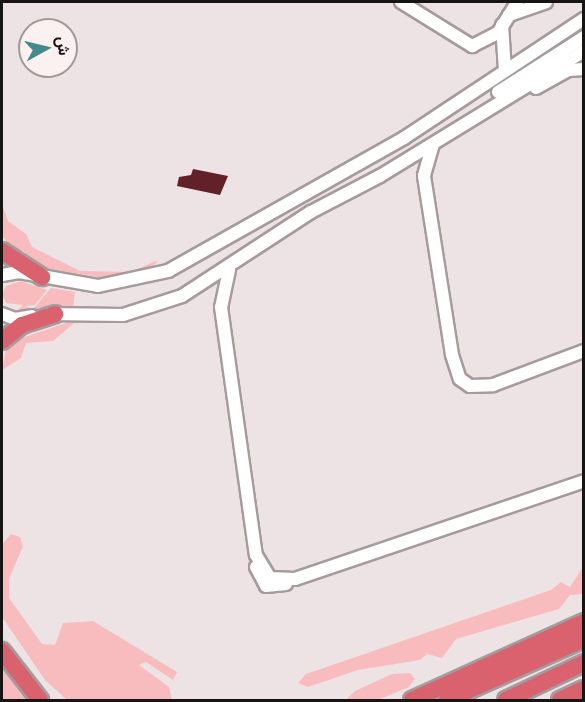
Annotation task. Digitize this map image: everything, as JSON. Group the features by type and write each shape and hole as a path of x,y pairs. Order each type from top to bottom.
{"highway":[{"path":"2,251 42,277"},
{"path":"2,341 22,325 55,314"},
{"path":"412,700 584,622"},
{"path":"447,700 482,687 584,639"},
{"path":"2,651 40,700"},
{"path":"506,700 584,663"},
{"path":"460,700 482,687"},
{"path":"560,700 584,689"}],"street":[{"path":"401,2 472,46 480,45 506,20 517,2"},
{"path":"506,20 546,2"},
{"path":"566,30 584,9"},
{"path":"2,275 14,271 42,277 109,285 179,266 396,143 584,19"},
{"path":"505,70 506,20"},
{"path":"488,107 491,96 584,37"},
{"path":"2,314 20,319 55,314 98,318 137,312 182,296 229,269 311,212 435,141 584,51"},
{"path":"488,107 505,104 569,70 584,69"},
{"path":"435,141 428,152 424,176 452,355 464,384 493,385 584,351"},
{"path":"229,269 221,307 256,555 270,578 295,579 584,481"}],"shaded area":[{"path":"2,204 8,221 26,234 32,247 80,271 131,272 158,260 151,269 104,278 31,266 7,249 2,240 14,253 36,263 23,251 12,250 2,235"},
{"path":"21,281 47,290 35,305 25,306 32,310 51,288 75,292 73,309 15,313 23,305 6,303 2,294 6,286"},
{"path":"69,322 74,323 53,341 26,343 21,358 2,370 7,343"},
{"path":"11,534 20,537 23,546 9,579 9,598 42,644 55,645 63,623 93,621 177,672 173,680 146,662 139,665 169,687 172,700 67,700 45,680 2,617 2,544"},
{"path":"583,567 583,594 570,595 559,609 456,639 442,658 427,654 420,660 358,670 308,687 298,683 306,674 551,590 561,582 570,587"},
{"path":"2,657 35,700 2,700"},
{"path":"410,673 415,679 409,687 378,700 346,700 355,691 392,674"}],"building":[{"path":"193,169 228,176 220,195 177,186 179,177 191,175"}]}
